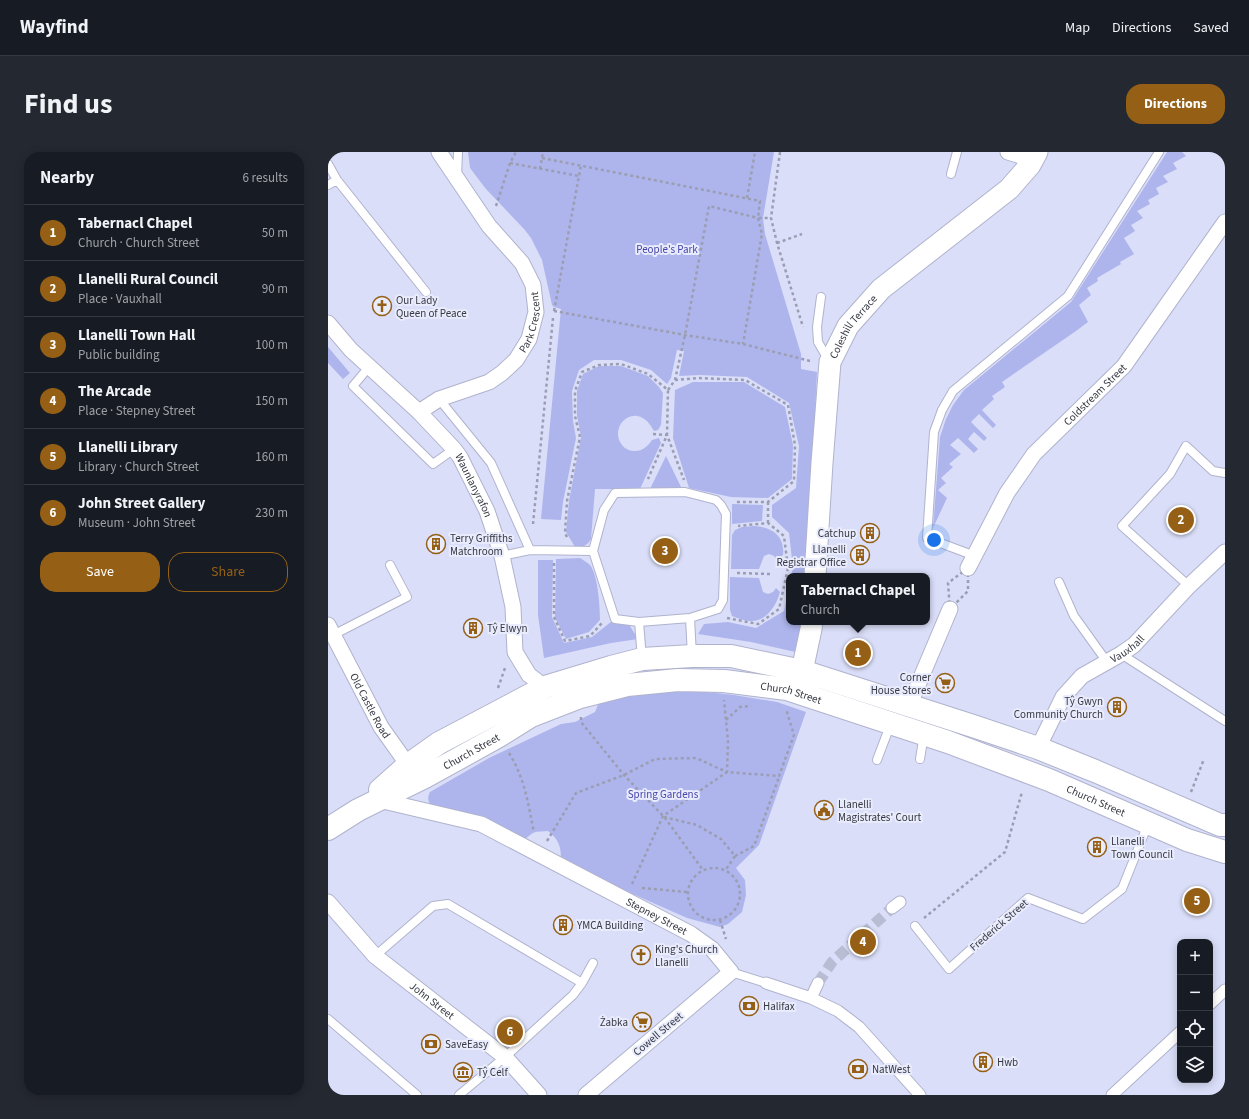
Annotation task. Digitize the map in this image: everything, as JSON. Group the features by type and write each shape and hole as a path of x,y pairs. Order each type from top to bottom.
{"main road":[{"name":"Coleshill Terrace","path":"815,573 830,364 848,326 881,289 1009,189 1030,166 1035,156"},
{"path":"812,625 802,671 813,697"},
{"name":"Church Street","path":"494,726 545,687 612,667 642,659 692,656 731,656 802,671 1038,748 1220,825 1225,825"},
{"name":"Church Street","path":"494,726 531,716 580,697 627,685 678,680 724,681 787,689 924,734 1028,772 1187,840 1225,852"},
{"path":"358,810 379,800 416,771 439,743 494,726"},
{"path":"1038,748 1049,780"},
{"path":"328,829 416,771"}],"street":[{"name":"Park Crescent","path":"419,412 439,398 489,382 502,373 516,360 529,339 536,312 533,285 522,263 489,226 439,152"},
{"path":"1008,152 1035,156"},
{"name":"Coldstream Street","path":"972,562 1007,493 1034,454 1124,366 1225,222"},
{"name":"Waunlanyrafon","path":"328,323 351,350 419,412 454,448 460,457 487,511 502,556 513,607 514,652 529,675 545,687"},
{"name":"Vauxhall","path":"1038,748 1063,697 1082,676 1121,654 1134,644 1189,586 1225,552"},
{"path":"909,706 950,609"},
{"name":"Old Castle Road","path":"331,630 381,727 416,771"},
{"name":"Stepney Street","path":"379,800 481,824 691,934 712,949 731,972"},
{"name":"John Street","path":"328,902 375,956 505,1057 539,1095"},
{"name":"Cowell Street","path":"586,1095 731,972"},
{"path":"766,983 811,998 838,1011 859,1028 920,1095"},
{"path":"811,998 818,983"},
{"path":"1213,1001 1225,990"},
{"path":"1112,1095 1177,1035"}],"lane":[{"path":"457,180 458,152"},
{"path":"951,174 957,152"},
{"path":"972,562 927,538 934,432 942,410 953,391 1068,296 1159,152"},
{"path":"328,164 337,180 426,292"},
{"path":"328,185 337,180"},
{"path":"821,297 816,327 818,342 830,364"},
{"path":"369,367 353,386 433,464 454,448"},
{"path":"439,398 491,463 534,551"},
{"path":"1189,586 1122,526 1170,474 1186,446 1214,470 1225,473"},
{"path":"642,492 685,492 716,500 721,504 726,514 723,600 718,609 690,618 639,622 615,619 593,552 604,510 615,493 642,492"},
{"path":"502,556 534,551 593,552"},
{"path":"331,630 407,597 390,565"},
{"path":"1059,582 1074,616 1107,662"},
{"path":"690,618 692,656"},
{"path":"639,622 642,659"},
{"path":"1121,654 1225,721"},
{"path":"877,760 891,723"},
{"path":"920,759 924,734"},
{"name":"Frederick Street","path":"915,926 949,969 1028,898 1083,919 1122,889 1148,823"},
{"path":"375,956 433,906 448,904 582,983"},
{"path":"458,1095 505,1057 573,995 582,983 593,963"},
{"path":"731,972 766,983"},
{"path":"328,1019 417,1095"}],"path":[{"path":"489,226 510,163 516,152"},
{"path":"540,169 543,152"},
{"path":"747,198 755,152"},
{"path":"780,152 771,218 777,243 804,330"},
{"path":"542,158 760,201 758,218 762,234 744,344"},
{"path":"510,163 579,176"},
{"path":"581,166 554,311 534,551 554,558 554,617 565,641 590,636 613,611"},
{"path":"642,492 666,435 668,390 675,380 709,206 758,218 771,218"},
{"path":"777,243 802,234"},
{"path":"536,312 554,311 685,335 744,344 830,364"},
{"path":"575,551 565,533 568,501 580,437 575,416 575,391 582,372 598,365 621,364 648,374 668,390"},
{"path":"675,380 698,378 745,380 788,405 795,445 794,480 768,502 732,502"},
{"path":"653,434 666,435"},
{"path":"666,435 686,483"},
{"path":"768,502 768,523"},
{"path":"731,527 768,523 784,536 788,568 787,573"},
{"path":"950,609 948,583 972,562"},
{"path":"950,609 968,591 972,562"},
{"path":"730,573 770,574"},
{"path":"729,618 758,624 779,609 786,577"},
{"path":"514,639 494,726 524,783 539,854"},
{"path":"724,681 728,741 727,772"},
{"path":"726,871 735,856 754,846 794,736 786,708 787,689"},
{"path":"580,697 581,722 624,775 663,816 703,870"},
{"path":"726,720 740,707 754,706"},
{"path":"539,854 576,793 624,775 655,759 696,758 727,772 779,776"},
{"path":"1184,810 1204,759"},
{"path":"687,892 630,887 663,816 727,772"},
{"path":"915,926 1005,852 1028,772"},
{"path":"663,816 698,825 722,839 735,856"},
{"path":"710,868 718,868 726,871 733,876 738,884 740,893 739,902 735,910 729,916 720,920 712,921 704,919 691,909 688,901 687,892 692,879 703,870 710,868"}],"green space":[{"name":"People's Park","path":"468,152 774,152 763,218 765,234 801,354 801,369 817,372 807,573 792,573 793,568 789,533 772,517 772,505 796,488 799,446 789,403 747,377 700,375 679,376 684,351 677,350 671,378 667,384 651,370 621,360 594,360 579,370 572,391 573,421 576,438 563,502 561,520 541,519 561,309 552,305 542,260 531,238 486,189 470,168"},
{"path":"1167,152 1182,152 1186,156 1173,163 1177,169 1163,176 1168,182 1156,188 1159,194 1148,200 1150,204 1137,211 1143,218 1131,225 1135,231 1124,238 1134,254 1120,262 1121,264 1097,278 1098,281 1087,288 1091,295 1079,305 1088,322 1002,382 1005,387 992,396 994,399 982,410 996,425 993,428 979,414 971,422 987,438 984,441 974,432 968,439 978,449 974,453 958,438 950,445 961,454 949,464 953,467 941,478 946,483 938,490 947,498 933,528 940,437 946,419 953,405 964,390 1071,302"},
{"path":"328,347 350,373 343,379 328,363"},
{"path":"599,366 621,366 648,376 659,387 663,393 661,425 658,430 654,431 647,421 640,417 632,416 626,418 621,424 618,430 618,438 623,446 628,450 633,451 643,449 652,440 659,438 661,443 640,489 595,489 591,539 584,546 575,547 566,532 569,501 581,437 577,416 577,391 583,374"},
{"path":"693,382 744,382 785,407 793,445 792,479 768,498 731,497 689,488 673,438 675,390"},
{"path":"666,456 682,489 650,489"},
{"path":"732,504 763,505 762,521 732,524"},
{"path":"754,526 766,528 776,533 782,542 783,555 777,560 774,556 769,554 764,556 759,569 731,569 732,535 735,530 742,527"},
{"path":"580,558 590,565 595,576 599,600 600,620 589,632 566,639 555,618 556,559"},
{"path":"538,560 553,560 552,617 564,643 592,637 612,621 616,624 628,623 638,639 611,643 544,658 538,615"},
{"path":"730,577 759,578 763,592 768,594 773,592 776,588 780,592 779,597 770,612 766,616 756,621 750,621 732,616 730,610"},
{"path":"786,601 786,625 803,625 800,653 751,642 698,634 704,624 728,622 756,628 784,611"},
{"name":"Spring Gardens","path":"679,689 734,695 777,702 806,712 759,845 736,868 745,880 746,895 742,912 728,924 720,927 687,918 561,860 559,844 555,837 548,831 534,832 521,842 431,805 428,800 430,792 489,758 561,724 575,722 595,712 599,702 628,693"}],"tunnel":[{"path":"818,983 832,962 892,908"}],"place":[{"name":"Our Lady Queen of Peace","path":"382,306"},
{"name":"Llanelli Rural Council","path":"1181,520"},
{"name":"Catchup","path":"870,533"},
{"name":"Terry Griffiths Matchroom","path":"436,544"},
{"name":"Llanelli Town Hall","path":"665,551"},
{"name":"Llanelli Registrar Office","path":"860,555"},
{"name":"Tŷ Elwyn","path":"473,628"},
{"name":"Tabernacl Chapel","path":"858,653"},
{"name":"Corner House Stores","path":"945,683"},
{"name":"Tŷ Gwyn Community Church","path":"1117,707"},
{"name":"Llanelli Magistrates' Court","path":"824,810"},
{"name":"Llanelli Town Council","path":"1097,847"},
{"name":"Llanelli Library","path":"1197,901"},
{"name":"YMCA Building","path":"563,925"},
{"name":"The Arcade","path":"863,942"},
{"name":"King's Church Llanelli","path":"641,955"},
{"name":"Halifax","path":"749,1006"},
{"name":"Żabka","path":"642,1022"},
{"name":"John Street Gallery","path":"510,1032"},
{"name":"SaveEasy","path":"431,1044"},
{"name":"Hwb","path":"983,1062"},
{"name":"NatWest","path":"858,1069"},
{"name":"Tŷ Celf","path":"463,1072"}]}
